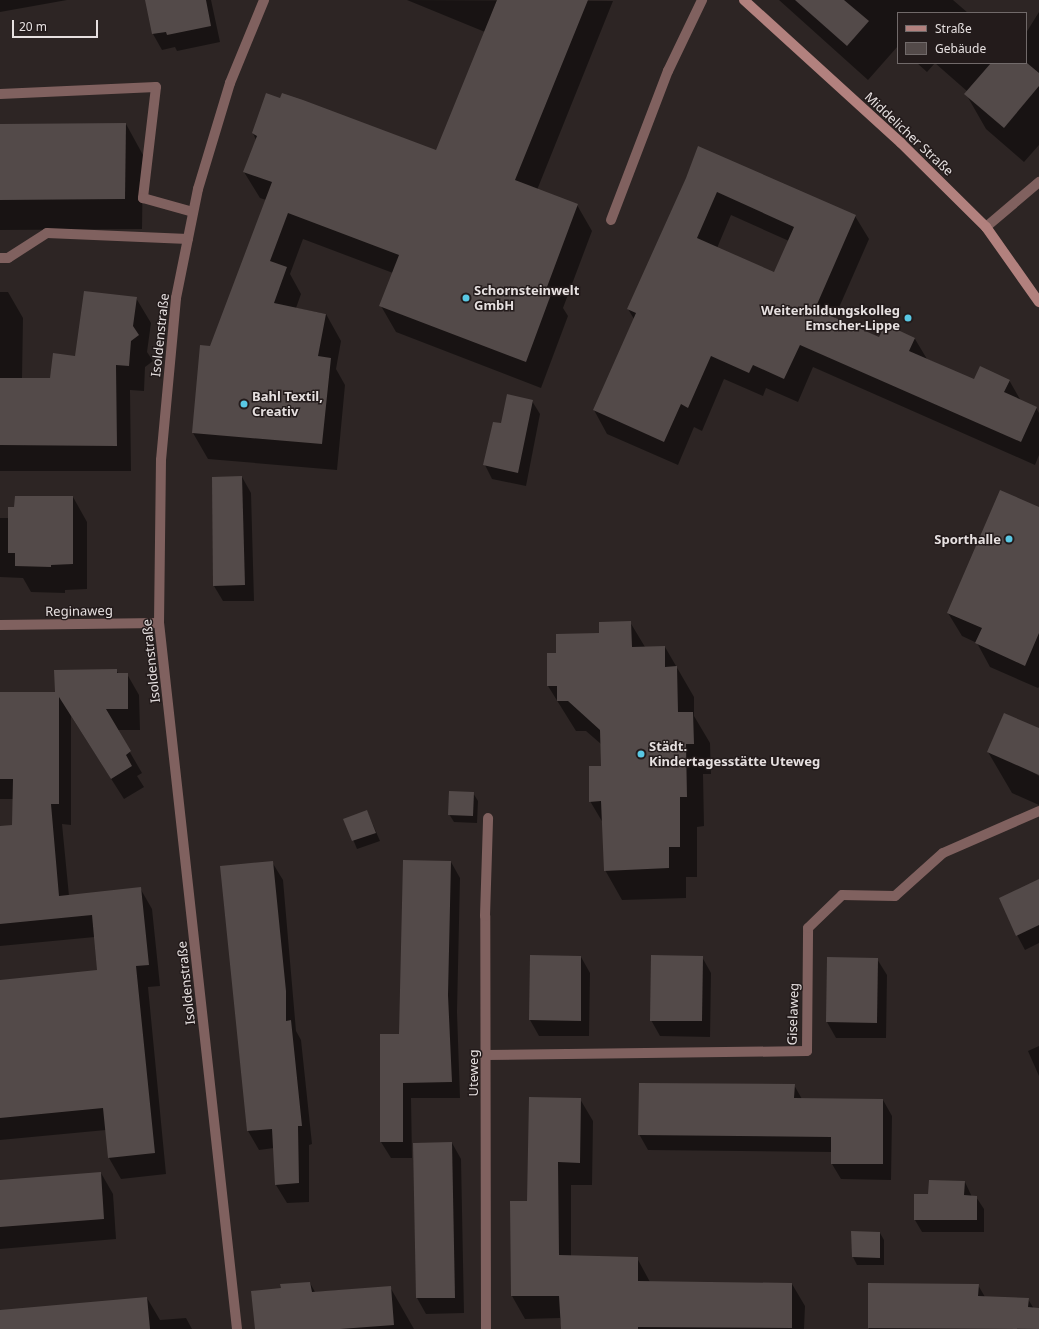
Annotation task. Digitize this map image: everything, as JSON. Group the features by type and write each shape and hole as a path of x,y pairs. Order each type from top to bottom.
{"street":[{"name":"Isoldenstraße","path":"237,1329 159,622 161,460 176,298 193,212 230,83 264,0"},
{"path":"611,220 668,71 702,0"},
{"name":"Middelicher Straße","path":"744,0 901,143 986,226 1039,302"},
{"path":"0,94 156,87 143,198 193,212"},
{"path":"986,226 1039,182"},
{"path":"0,258 8,258 47,233 188,239"},
{"name":"Reginaweg","path":"0,625 159,622"},
{"name":"Giselaweg","path":"486,1055 807,1051 808,928 842,895 895,896 943,853 1039,811"},
{"name":"Uteweg","path":"486,1329 488,818"}],"building":[{"path":"145,0 206,0 211,26 167,35 166,32 152,34"},
{"path":"497,0 588,0 515,180 578,204 547,287 553,289 526,362 379,306 399,255 288,213 270,261 287,267 274,303 326,314 318,356 331,358 322,444 192,433 200,345 210,346 272,182 243,172 257,136 252,133 266,93 280,98 282,93 303,100 436,150"},
{"path":"795,0 844,0 869,21 847,46"},
{"path":"1027,63 1039,73 1039,86 1004,128 964,94 990,64"},
{"path":"126,123 125,199 0,200 0,124"},
{"path":"698,146 856,215 815,309 879,337 885,324 915,338 909,351 974,379 980,366 1010,380 1004,392 1037,407 1021,442 800,345 784,379 753,365 749,373 711,356 688,408 681,404 664,442 593,410 636,313 627,309 686,178","holes":["717,192 794,227 774,272 697,238"]},
{"path":"84,291 137,297 133,326 139,335 131,341 129,366 116,365 117,446 0,445 0,378 50,378 53,353 75,356"},
{"path":"507,394 533,400 518,473 483,465 493,422 501,423"},
{"path":"242,476 245,585 213,586 212,477"},
{"path":"1000,490 1039,507 1039,633 1025,666 975,643 982,628 947,613"},
{"path":"15,496 73,496 73,564 51,565 51,567 15,566 15,553 8,553 8,507 14,507"},
{"name":"Städt. Kindertagesstätte Uteweg","path":"631,621 632,647 665,646 665,667 677,666 678,712 693,712 694,744 686,744 687,797 680,797 680,847 669,847 669,868 604,871 601,801 589,802 589,766 601,766 600,730 568,701 557,701 557,686 547,686 547,653 556,653 556,634 599,633 599,622"},
{"path":"117,669 117,673 128,673 128,709 106,709 131,751 126,755 132,766 111,779 59,697 59,804 51,804 59,896 141,887 149,965 136,966 155,1153 108,1158 103,1108 0,1118 0,980 97,970 92,915 0,924 0,826 12,825 13,779 0,779 0,692 55,692 54,670"},
{"path":"1004,713 1039,728 1039,775 987,752"},
{"path":"449,791 474,792 473,816 448,815"},
{"path":"367,810 376,833 352,841 343,819"},
{"path":"403,860 451,861 448,995 452,1082 403,1083 403,1142 380,1142 380,1034 399,1034"},
{"path":"273,861 286,991 286,1021 291,1020 302,1126 298,1126 299,1183 275,1185 272,1129 247,1131 220,866"},
{"path":"1039,879 1039,925 1016,936 999,898"},
{"path":"530,955 581,956 581,1021 529,1020"},
{"path":"651,955 703,956 702,1021 650,1021"},
{"path":"827,957 878,958 877,1023 826,1022"},
{"path":"639,1083 795,1084 794,1098 883,1099 883,1164 831,1164 831,1137 638,1135"},
{"path":"529,1097 581,1098 580,1163 558,1162 559,1255 638,1257 638,1281 792,1283 792,1328 638,1327 638,1329 561,1329 559,1296 511,1296 510,1201 527,1201"},
{"path":"452,1142 455,1298 416,1298 413,1143"},
{"path":"101,1172 104,1219 0,1227 0,1180"},
{"path":"929,1180 965,1181 964,1195 977,1196 977,1220 914,1220 914,1194 928,1194"},
{"path":"851,1231 880,1232 880,1258 852,1257"},
{"path":"310,1282 312,1292 391,1286 394,1325 340,1329 255,1329 251,1291 281,1288 280,1284"},
{"path":"868,1283 979,1284 978,1296 1029,1298 1028,1307 1039,1308 1039,1329 868,1328"},
{"path":"147,1297 150,1329 0,1329 0,1310"}],"place":[{"name":"Schornsteinwelt GmbH","path":"466,298"},
{"name":"Weiterbildungskolleg Emscher-Lippe","path":"908,318"},
{"name":"Bahl Textil, Creativ","path":"244,404"},
{"name":"Sporthalle","path":"1009,539"},
{"name":"Städt. Kindertagesstätte Uteweg","path":"641,754"}]}
